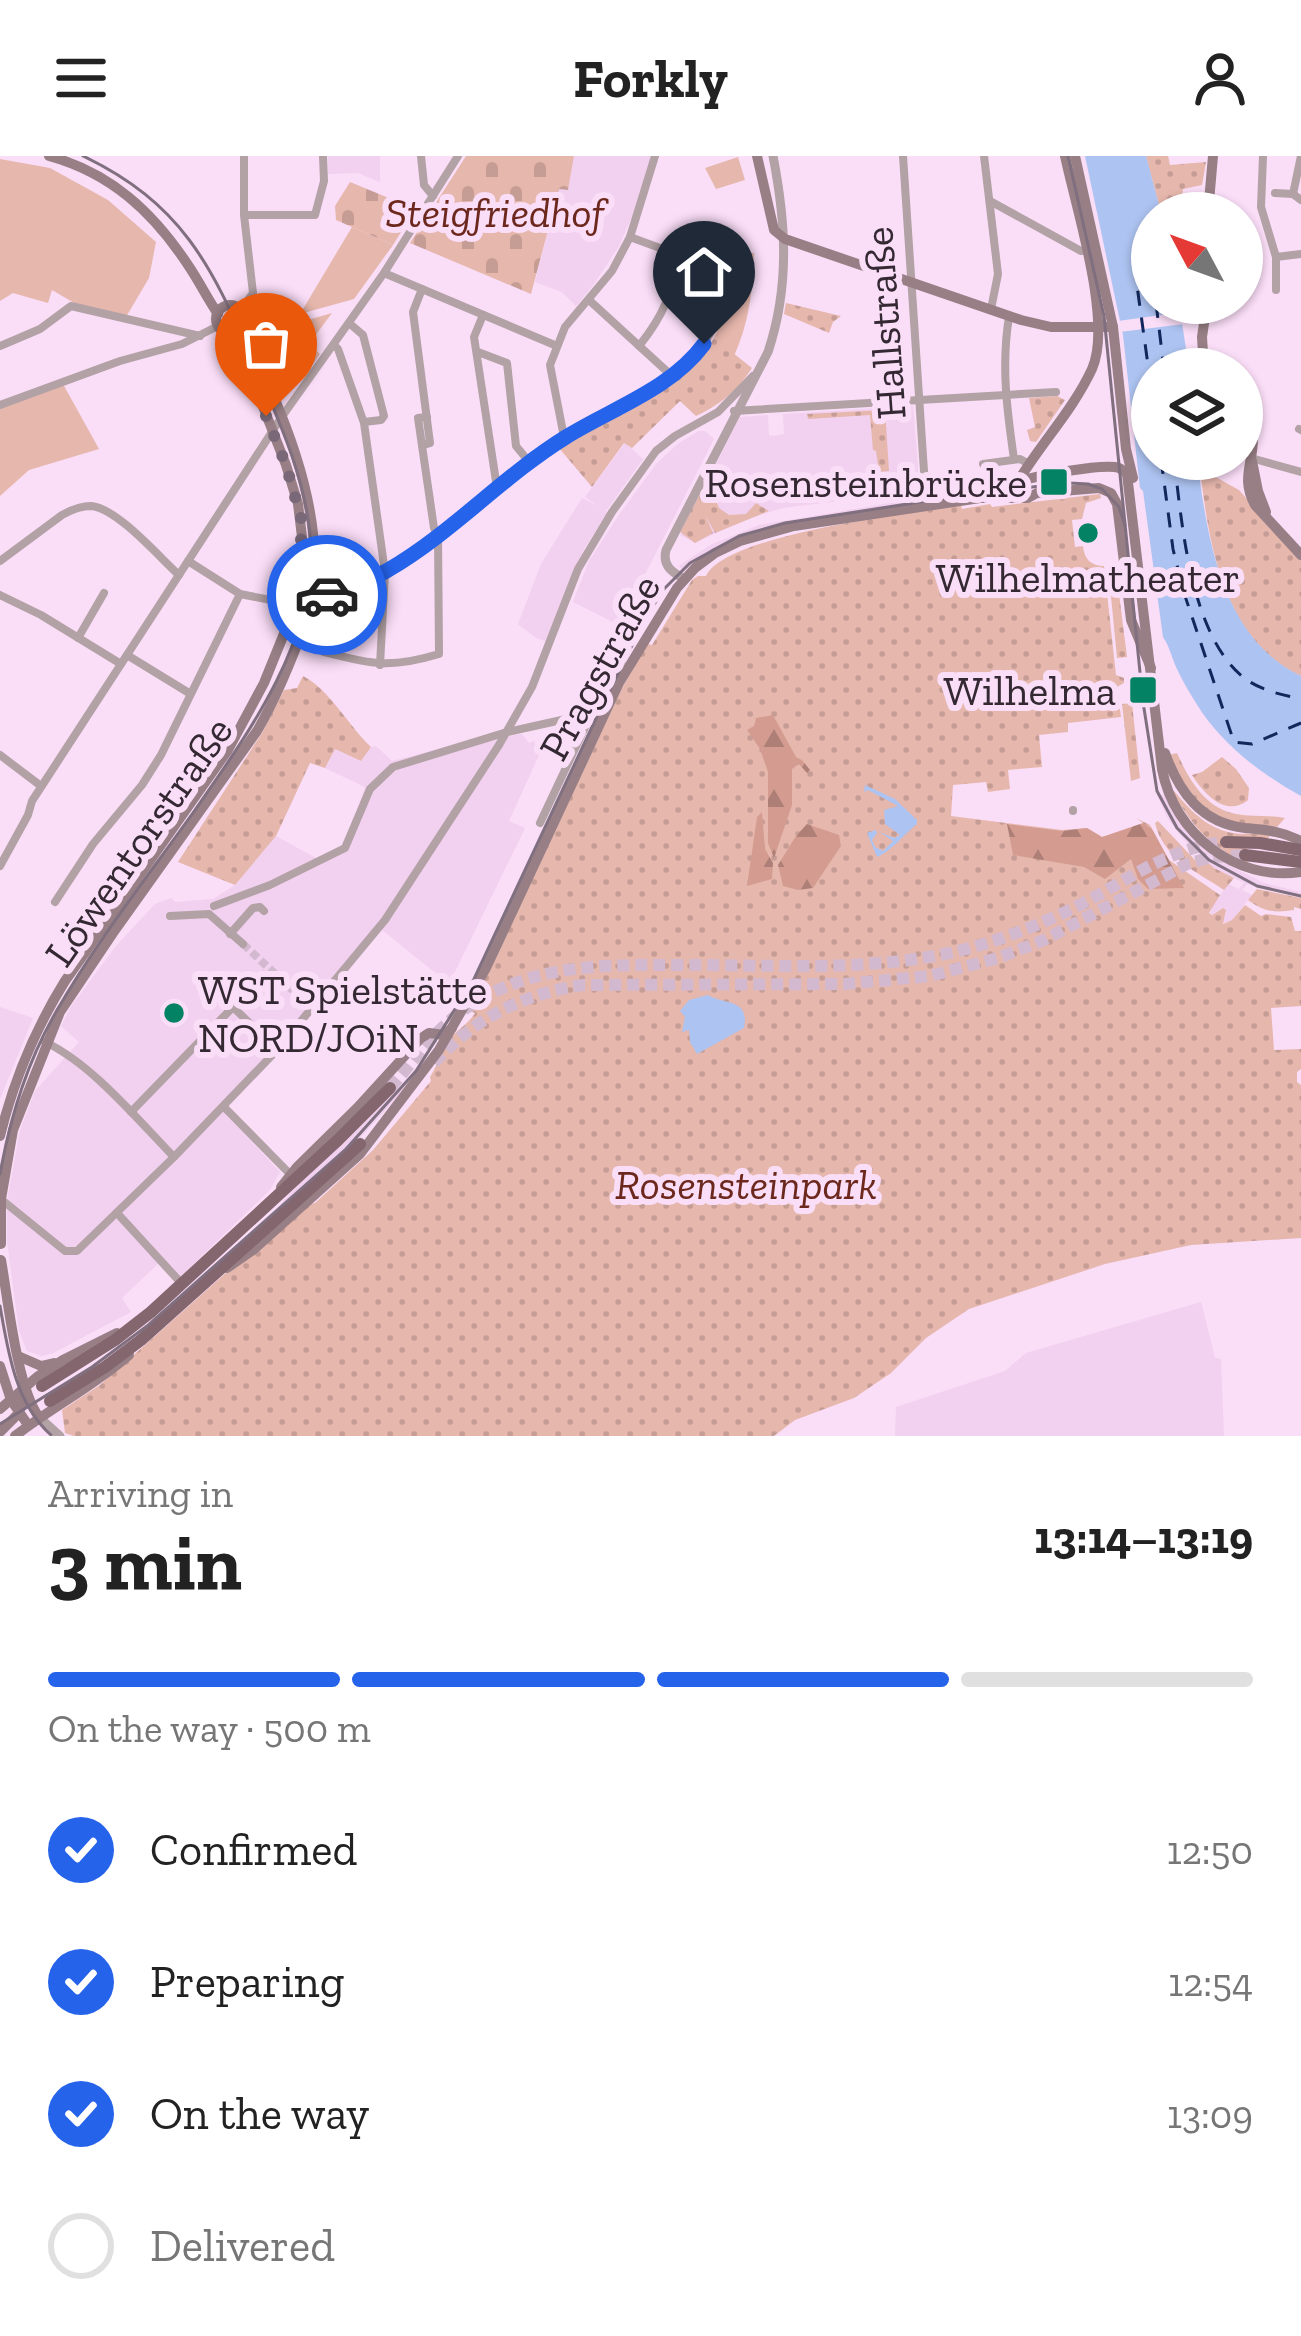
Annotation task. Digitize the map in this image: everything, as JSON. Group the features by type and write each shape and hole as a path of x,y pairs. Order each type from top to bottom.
{"main road":[{"name":"Löwentorstraße","path":"39,1417 29,1402 0,1260 4,1252 1,1198 13,1130 60,1012 257,731 314,611 301,518 286,465 243,356 223,320 145,209 101,177 49,156"},
{"path":"757,156 774,230 785,239 1009,317 1051,327 1107,327"},
{"path":"1006,497 1072,403 1092,369 1107,327 1065,156"},
{"path":"1076,156 1133,481 1130,492 1165,785 1194,833 1231,861 1264,874 1301,872"},
{"path":"1209,192 1213,156"},
{"path":"241,310 235,306 223,320 242,325"},
{"name":"Löwentorstraße","path":"0,1136 33,1037 64,981 228,750 264,683 292,609 311,592 316,560 312,519 274,397 242,325 241,310"},
{"path":"1018,483 1024,478 1105,467 1130,470"},
{"path":"1246,480 1255,505 1301,555"},
{"path":"1256,480 1270,520"},
{"path":"1018,483 1022,494 1037,493"},
{"name":"Pragstraße","path":"42,1386 253,1250 360,1154 454,1026 486,968 611,700 684,579 715,553 794,526 957,501 1104,489 1117,504 1132,623 1151,668"},
{"path":"292,609 300,620 308,618"},
{"path":"1165,785 1210,822 1230,830 1274,830 1301,845"},
{"path":"1226,842 1301,845"},
{"path":"1245,855 1301,862"},
{"name":"Pragstraße","path":"15,1436 32,1431 39,1417 115,1368 263,1210 290,1174 422,1038 429,1033 444,1035 454,1026"},
{"path":"263,1210 389,1088"},
{"path":"188,1288 360,1144"},
{"name":"Pragstraße","path":"0,1432 26,1386 63,1360 131,1328"},
{"path":"50,1401 141,1340"},
{"path":"18,1356 41,1366 63,1360"},
{"path":"0,1366 12,1408 32,1431"},
{"path":"12,1408 39,1417"}],"street":[{"path":"241,310 253,292 244,215 244,156"},
{"path":"244,215 315,215 324,181 323,156"},
{"path":"421,156 424,185 433,196"},
{"path":"0,866 4,846 41,786 458,156"},
{"path":"564,438 550,365 556,346 630,237 655,156"},
{"path":"684,579 668,568 666,550 768,352 774,330 785,239 773,156"},
{"name":"Hallstraße","path":"903,156 925,486"},
{"path":"984,156 998,274 991,310"},
{"path":"1264,156 1261,207 1276,257 1276,290"},
{"path":"1275,193 1297,197 1300,156"},
{"path":"988,200 1086,250"},
{"path":"311,592 385,572 564,438 672,376 695,356 721,311 727,272 724,257 679,255 630,237"},
{"path":"1276,257 1301,254"},
{"path":"639,346 664,311 679,255"},
{"path":"384,273 556,346"},
{"path":"324,652 380,665 440,654 436,532 418,418 427,417 413,312 422,289"},
{"path":"589,300 672,376"},
{"path":"0,346 40,329 71,306 200,336"},
{"path":"483,314 474,337 497,488"},
{"path":"1009,317 1005,395 1014,459"},
{"path":"0,405 200,336 223,320"},
{"path":"350,323 363,335 384,416 364,422"},
{"path":"334,345 364,422 385,572 380,665"},
{"path":"476,351 507,363 516,446 530,463"},
{"path":"1,1198 71,1253 77,1251 277,1050 400,899 507,732 547,655 578,569 612,512 656,451 718,412 757,371"},
{"path":"274,397 288,400 300,392"},
{"path":"718,412 1056,392"},
{"path":"982,464 1014,459 1029,464"},
{"path":"1263,461 1301,472"},
{"path":"0,561 62,514 94,506 121,521 178,575"},
{"path":"188,561 240,594 292,609"},
{"path":"78,638 104,593"},
{"path":"55,902 93,844 152,770 240,594"},
{"path":"0,595 189,693"},
{"path":"214,906 345,848 370,789 393,767 507,732 575,717 588,722 540,823"},
{"path":"0,754 41,786"},
{"path":"230,934 253,908 264,911"},
{"path":"170,916 209,914 243,944"},
{"path":"130,1112 265,975"},
{"path":"299,997 313,1008"},
{"path":"233,1007 277,1050"},
{"path":"33,1037 61,1051 174,1156"},
{"path":"224,1106 290,1174"},
{"path":"117,1213 188,1288"},
{"path":"1,1224 17,1214"},
{"path":"39,1417 60,1436"}],"shaded area":[{"path":"328,156 380,156 380,182 358,173 328,174"},
{"path":"574,156 651,156 619,246 576,306 562,292 535,282 559,188 568,189"},
{"path":"913,406 920,491 782,508 695,543 680,535 740,417 768,415 769,435 774,436 784,434 783,414"},
{"path":"699,431 714,439 619,625 573,602 589,561 657,463"},
{"path":"625,443 643,459 584,549 546,641 536,638 518,624 541,564 582,498 598,506 585,497"},
{"path":"998,485 1000,494 786,525 683,571 679,566 710,545 759,525"},
{"path":"522,734 529,743 534,741 539,755 509,821 525,828 449,984 381,929 225,1109 280,1172 270,1190 180,1277 163,1259 122,1298 131,1312 53,1353 42,1356 27,1351 19,1331 7,1241 7,1201 20,1130 35,1091 79,1042 61,1026 116,946 155,904 171,898 175,902 213,899 235,885 276,836 316,858 340,848 365,787 325,768 335,749 361,761 376,746 392,761"},
{"path":"1157,795 1164,795 1186,830 1220,861 1264,883 1301,892 1301,898 1247,884 1242,890 1252,895 1232,920 1223,923 1223,908 1210,915 1228,884 1239,889 1244,883 1213,867 1185,841"},
{"path":"0,1007 33,1018 0,1099"},
{"path":"398,1085 401,1093 359,1139 252,1236 306,1176"},
{"path":"1201,1302 1215,1358 1221,1359 1224,1436 895,1436 896,1407 1005,1371 1026,1353"}],"green space":[{"name":"Steigfriedhof","path":"466,156 574,156 568,190 559,189 531,294 410,243"},
{"path":"1146,156 1168,156 1170,165 1206,162 1202,185 1183,192 1155,192"},
{"path":"738,157 745,180 716,189 705,168"},
{"path":"0,159 50,168 108,200 156,242 149,278 126,317 76,304 52,290 48,303 13,293 0,301"},
{"path":"350,182 413,208 393,245 336,220 335,206"},
{"path":"352,227 393,245 354,299 300,314"},
{"path":"754,253 749,306 734,356 714,338 727,297 730,254"},
{"path":"786,303 841,316 829,333 784,314"},
{"path":"332,313 309,344 320,354 306,374 276,385 257,342 263,333"},
{"path":"714,338 752,368 740,384 696,416 680,401 632,448 624,443 592,487 559,448 687,371"},
{"path":"63,384 99,449 29,470 0,496 0,408"},
{"path":"1029,398 1065,400 1036,442 1030,441 1027,430 1035,427"},
{"path":"885,410 889,471 879,472 870,415 808,419 807,414"},
{"path":"1201,480 1221,480 1239,490 1301,560 1301,676 1255,641 1239,617 1226,592"},
{"path":"702,490 714,496 729,515 746,514 756,503 769,511 715,533 705,515 713,533 695,543 680,532"},
{"name":"Rosensteinpark","path":"1100,494 1101,498 1086,503 1082,519 1072,520 1075,547 1083,546 1089,561 1104,566 1116,675 1124,678 1117,687 1121,717 1068,723 1068,732 1039,735 1042,767 1008,770 1010,789 988,792 986,782 953,785 951,816 1062,830 1087,828 1102,837 1142,826 1136,818 1150,825 1169,860 1220,895 1209,913 1226,910 1223,924 1245,905 1261,916 1291,917 1295,931 1301,931 1301,1006 1271,1008 1274,1050 1301,1049 1297,1082 1301,1085 1301,1238 1191,1245 1105,1264 969,1309 854,1398 795,1420 774,1436 65,1433 62,1410 100,1385 227,1272 315,1203 373,1150 431,1081 447,1042 475,1013 468,1010 620,692 692,580 747,548 823,528 961,505 962,509 992,507"},
{"path":"1110,586 1118,586 1127,657 1117,658"},
{"path":"303,676 330,698 371,747 361,761 335,749 325,768 310,763 276,836 235,885 178,862 262,733 284,690 297,688"},
{"path":"1132,703 1140,778 1131,781 1122,704"},
{"path":"773,715 796,757 810,770 807,773 799,764 792,769 792,805 774,858 768,843 768,772 747,730 756,718"},
{"path":"1177,753 1193,783 1215,806 1236,814 1285,818 1277,827 1237,823 1213,814 1181,777 1169,755"},
{"path":"1222,757 1249,788 1248,800 1240,805 1216,801 1192,775"},
{"path":"1174,791 1196,814 1221,830 1273,833 1245,849 1246,864 1203,834"},
{"path":"762,812 772,879 747,886 757,817"},
{"path":"1158,821 1195,860 1200,855 1234,878 1224,890 1173,855 1159,835"},
{"path":"1143,823 1152,829 1184,888 1148,889 1138,879 1131,859 1105,879 1084,867 1013,855 1007,824 1062,831 1087,828 1102,837"},
{"path":"807,824 839,835 841,846 813,888 798,890 783,886 778,865"},
{"path":"1257,889 1301,898 1301,909 1259,907 1248,900"}],"water":[{"path":"1085,156 1146,156 1155,192 1131,192 1131,324 1182,324 1186,348 1131,348 1131,407 1123,335"},
{"path":"1139,480 1200,480 1213,551 1236,611 1274,659 1301,676 1301,796 1229,744 1206,718 1178,672 1163,637"},
{"path":"865,785 895,799 917,820 877,857 867,833 876,830 872,840 883,851 893,841 880,832 894,838 900,835 885,824 884,810 898,806 864,792"},
{"path":"708,995 739,1007 744,1028 697,1054 689,1030 682,1032 685,1017 680,1011 689,1000"}],"pier":[{"path":"1131,319 1131,324 1184,324 1120,332 1118,321"}],"ferry route":[{"path":"1142,324 1146,348"},
{"path":"1159,324 1161,348"},
{"path":"1164,480 1183,590 1234,742 1252,744 1301,723"},
{"path":"1177,480 1192,578 1213,637 1247,680 1301,699"}],"tunnel":[{"path":"390,1088 454,1017 518,982 603,966 830,966 932,956 1022,931 1166,858 1226,842"},
{"path":"434,1063 466,1033 501,1010 561,989 583,985 845,984 930,976 1044,940 1187,864 1245,855"},
{"path":"243,944 299,996"}],"tram line":[{"path":"0,1174 21,1091 46,1031 88,960 255,720 289,654 309,585 309,525 298,476 272,404 222,294 169,216 117,174 83,156"},
{"path":"1068,156 1104,316 1143,702 1157,791 1177,828 1209,860 1257,886 1301,896"},
{"path":"0,1424 92,1367 147,1326 346,1149 416,1071 474,979 641,627 662,591 690,563 739,536 785,523 1069,483 1102,489 1119,507 1125,525"},
{"path":"0,1306 21,1392 51,1435"}],"way so far":[{"path":"266,416 301,518 301,588 294,596 292,614 300,620 308,618 318,598 327,595"}],"place":[{"name":"Rosensteinbrücke","path":"1054,482"},
{"name":"Wilhelmatheater","path":"1088,533"},
{"name":"Wilhelma","path":"1143,690"},
{"name":"WST Spielstätte NORD/JOiN","path":"174,1013"}],"route":[{"path":"327,595 385,572 564,438 672,376 704,344"}]}
